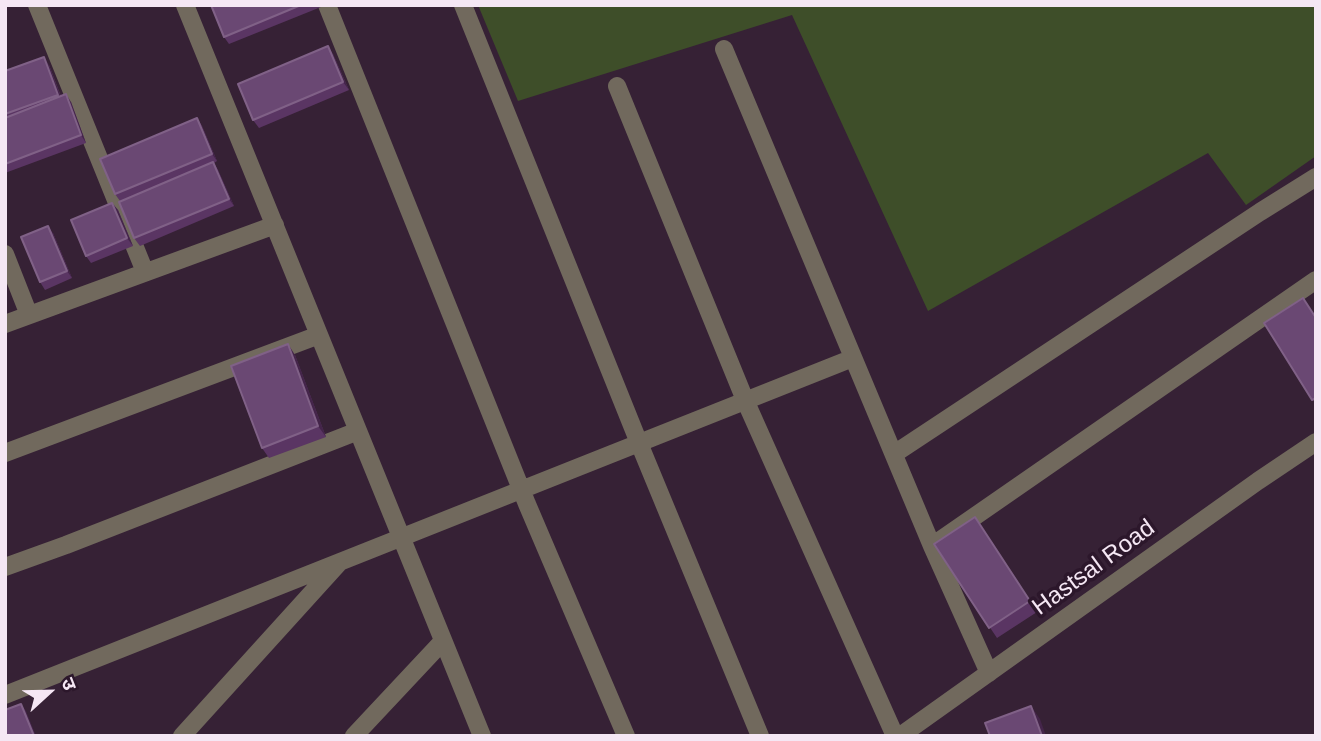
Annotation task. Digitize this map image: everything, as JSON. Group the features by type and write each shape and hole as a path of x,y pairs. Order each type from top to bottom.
{"street":[{"path":"37,5 145,272"},
{"path":"185,5 482,736"},
{"path":"327,5 521,489 626,736"},
{"path":"463,5 760,736"},
{"path":"724,49 932,546 989,673"},
{"path":"617,86 745,400 895,736"},
{"path":"894,454 1316,177"},
{"path":"5,324 275,225"},
{"path":"5,254 29,315"},
{"path":"932,546 1316,280"},
{"path":"5,453 319,335"},
{"path":"5,695 853,358"},
{"path":"5,567 358,431"},
{"name":"Hastsal Road","path":"900,736 1316,442"},
{"path":"182,736 340,561"},
{"path":"355,736 443,641"}],"green space":[{"path":"478,5 1316,5 1316,156 1246,205 1208,153 928,311 792,15 518,101"}],"building":[{"path":"211,5 301,5 224,37"},
{"path":"328,46 343,82 253,120 238,84"},
{"path":"44,57 58,95 5,114 5,71"},
{"path":"66,94 81,135 5,164 5,118"},
{"path":"197,118 212,154 115,194 100,159"},
{"path":"213,162 229,199 134,238 119,202"},
{"path":"112,203 127,238 86,256 71,220"},
{"path":"48,226 67,271 40,282 21,237"},
{"path":"1303,298 1316,318 1316,398 1312,400 1264,323"},
{"path":"288,344 318,426 262,448 231,366"},
{"path":"975,517 1030,601 989,628 934,544"},
{"path":"21,704 34,736 5,736 5,710"},
{"path":"1031,706 1042,736 990,736 985,723"}]}
